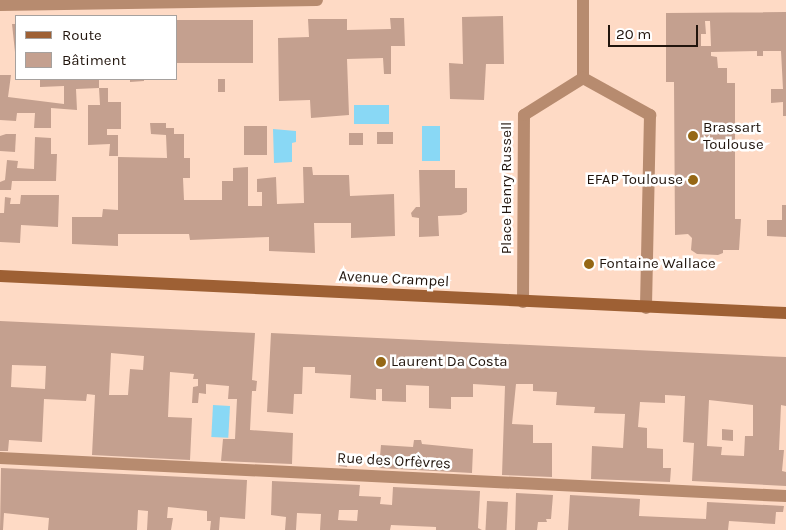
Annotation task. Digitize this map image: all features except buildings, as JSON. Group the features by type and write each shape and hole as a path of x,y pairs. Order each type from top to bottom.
{"main road":[{"name":"Avenue Crampel","path":"0,276 646,308 786,313"}],"street":[{"path":"0,5 317,0"},
{"path":"583,0 583,78 650,115 646,308"},
{"name":"Place Henry Russell","path":"523,302 524,115 583,78"},
{"name":"Rue des Orfèvres","path":"0,458 786,496"}],"water":[{"path":"354,105 389,105 389,124 354,124"},
{"path":"422,126 440,126 440,161 422,161"},
{"path":"273,129 296,131 296,142 292,143 292,162 274,163"},
{"path":"213,405 230,406 228,438 211,437"}],"place":[{"name":"Brassart Toulouse","path":"693,136"},
{"name":"EFAP Toulouse","path":"693,180"},
{"name":"Fontaine Wallace","path":"589,264"},
{"name":"Laurent Da Costa","path":"381,362"}]}
